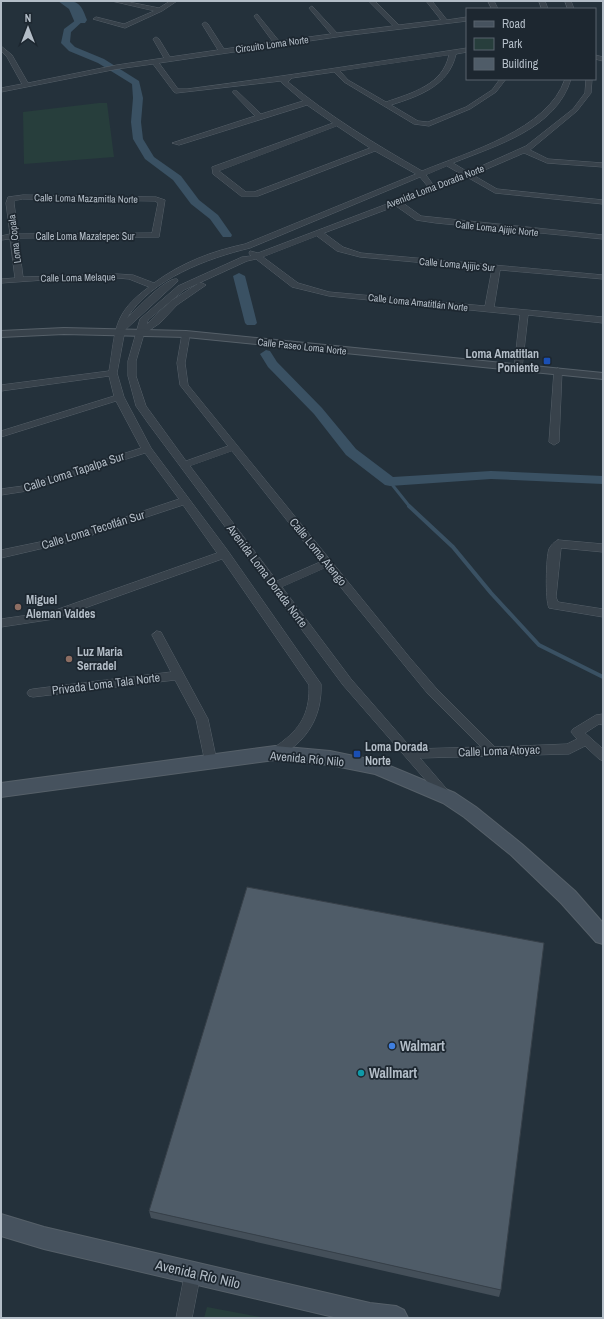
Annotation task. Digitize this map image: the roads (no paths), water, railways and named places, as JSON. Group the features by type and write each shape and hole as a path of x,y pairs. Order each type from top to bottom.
{"main road":[{"name":"Avenida Río Nilo","path":"1,790 100,778 275,753 330,758 378,768 449,798 470,812 517,850 568,897 603,936"},
{"name":"Avenida Río Nilo","path":"1,1225 44,1238 193,1272 369,1316 396,1318"}],"street":[{"path":"115,1 160,10"},
{"path":"96,19 125,26 160,10 174,1"},
{"path":"372,1 397,27"},
{"path":"429,1 445,21"},
{"path":"312,8 335,35"},
{"path":"257,16 278,44"},
{"name":"Circuito Loma Norte","path":"1,90 119,69 397,27 466,19"},
{"path":"205,24 222,52"},
{"name":"Circuito Loma Norte","path":"156,64 168,60 335,35 345,36 466,24"},
{"path":"156,39 168,60"},
{"path":"1,48 10,56 27,86"},
{"path":"156,64 176,91 286,78 335,69 466,50"},
{"path":"385,105 416,95 441,79 449,68 453,51"},
{"path":"1,58 10,56"},
{"path":"335,69 346,81 385,105 416,123 429,124 468,108 494,91 502,80"},
{"path":"286,78 284,82 308,102 376,148 422,174 433,188"},
{"name":"Avenida Loma Dorada Norte","path":"119,332 168,284 234,254 243,248 520,133 556,103 568,80"},
{"name":"Avenida Loma Dorada Norte","path":"449,798 347,682 150,421 141,406 135,389 132,376 132,361 144,319 181,288 239,261 254,257 433,188 524,150 547,135 575,110 588,93 589,80"},
{"path":"235,92 260,117"},
{"path":"176,143 308,102"},
{"path":"338,123 214,169 244,194 255,194 376,148"},
{"path":"524,150 547,161 603,165"},
{"path":"448,164 495,191 603,202"},
{"name":"Calle Loma Mazamitla Norte","path":"12,199 23,197 162,200 156,235"},
{"name":"Loma Copala","path":"12,199 10,203 19,279"},
{"name":"Calle Loma Ajijic Norte","path":"396,202 420,218 436,221 603,237"},
{"name":"Calle Loma Ajijic Sur","path":"318,232 340,249 360,255 603,277"},
{"name":"Calle Loma Mazatepec Sur","path":"1,238 14,236 156,235"},
{"name":"Avenida Loma Dorada Norte","path":"243,248 228,250 191,264 170,275 154,286 128,310 122,320 119,332 113,373 119,397 147,449 224,554 315,684 314,709 307,726 293,741 275,753"},
{"name":"Calle Loma Amatitlán Norte","path":"243,248 295,285 329,294 603,320"},
{"path":"489,309 496,267"},
{"name":"Calle Loma Melaque","path":"1,280 117,276 130,277 154,286"},
{"path":"518,368 524,313"},
{"name":"Calle Paseo Loma Norte","path":"1,334 64,331 186,334 603,376"},
{"name":"Calle Loma Atengo","path":"186,334 181,363 184,385 432,691 492,751"},
{"path":"554,442 558,371"},
{"path":"1,388 113,373"},
{"path":"1,434 119,397"},
{"path":"184,465 234,448"},
{"name":"Calle Loma Tapalpa Sur","path":"1,492 24,489 147,449"},
{"name":"Calle Loma Tecotlán Sur","path":"1,554 54,544 184,501"},
{"path":"603,548 558,544 554,549 551,597 553,605 603,613"},
{"path":"1,623 50,616 224,554"},
{"path":"275,586 327,563"},
{"path":"157,635 202,720 211,762"},
{"name":"Privada Loma Tala Norte","path":"33,693 178,675"},
{"path":"603,721 600,718 577,732 603,756"},
{"name":"Calle Loma Atoyac","path":"410,754 570,749 586,740"},
{"path":"184,1318 193,1272"}],"waterway":[{"path":"65,1 75,7 80,20"},
{"path":"80,20 67,31 65,43 72,49 101,61 136,83 138,98 136,122 138,139 150,159 177,178 195,202 214,217 227,235"},
{"path":"239,276 251,323"},
{"path":"266,354 272,364 318,411 351,452 390,482 491,475 603,480"},
{"path":"390,482 410,507"},
{"path":"410,507 453,547 491,593 539,645 603,677"}],"place":[{"name":"Loma Amatitlan Poniente","path":"547,361"},
{"name":"Miguel Aleman Valdes","path":"18,607"},
{"name":"Luz Maria Serradel","path":"69,659"},
{"name":"Loma Dorada Norte","path":"357,754"},
{"name":"Walmart","path":"392,1046"},
{"name":"Wallmart","path":"361,1073"}]}
